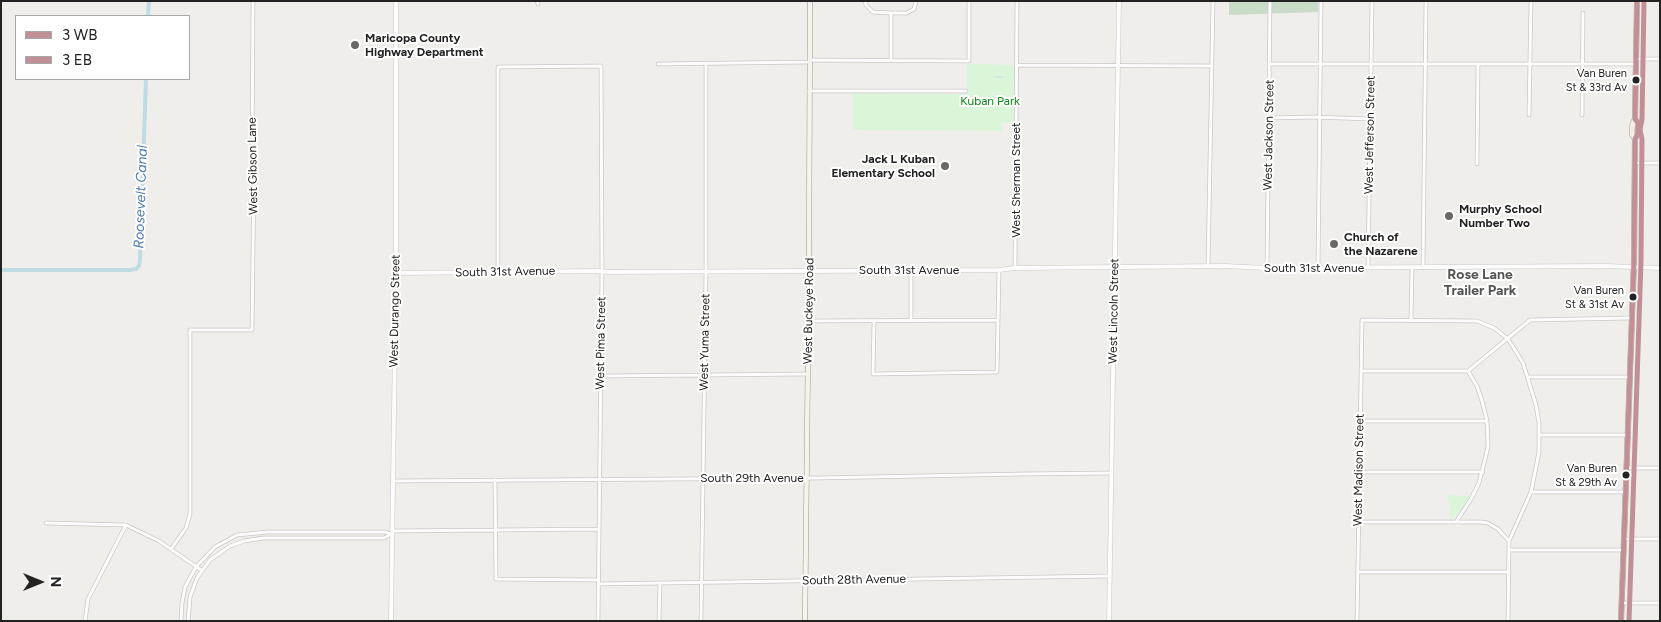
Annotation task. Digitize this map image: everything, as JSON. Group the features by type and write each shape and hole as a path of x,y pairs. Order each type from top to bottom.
{"main road":[{"name":"West Buckeye Road","path":"805,621 809,321 810,1"},
{"path":"1621,621 1634,267 1635,139 1632,134 1632,124 1635,119 1637,1"}],"street":[{"name":"West Gibson Lane","path":"171,549 186,528 190,514 190,330 252,330 254,172 252,162 253,1"},
{"name":"West Durango Street","path":"391,621 396,273 396,1"},
{"path":"865,1 866,5 873,12 891,13 907,13 914,9 916,1"},
{"path":"658,64 891,60 969,61 969,1"},
{"name":"West Sherman Street","path":"1015,268 1017,1"},
{"name":"West Lincoln Street","path":"1109,621 1119,1"},
{"path":"1208,266 1213,1"},
{"name":"West Jackson Street","path":"1267,268 1270,1"},
{"path":"1318,268 1321,1"},
{"name":"West Jefferson Street","path":"1368,268 1372,1"},
{"path":"1422,268 1426,1"},
{"path":"1529,115 1531,1"},
{"path":"891,13 891,60"},
{"path":"1582,115 1583,13"},
{"path":"1270,64 1583,64 1660,59"},
{"name":"West Yuma Street","path":"701,621 706,271 706,64"},
{"path":"1017,65 1118,64 1212,66"},
{"path":"1477,164 1478,65"},
{"name":"West Pima Street","path":"498,273 498,67 601,66 602,271 598,621"},
{"path":"809,91 966,91"},
{"path":"1269,118 1370,119"},
{"path":"1635,163 1660,163"},
{"name":"South 31st Avenue","path":"396,273 999,270 1015,268 1208,266 1267,268 1660,268"},
{"path":"1412,268 1411,320 1477,322 1494,328 1508,339 1523,363 1536,405 1539,452 1531,492 1508,540 1508,621"},
{"path":"910,320 911,270"},
{"path":"874,321 873,374 997,372 999,270"},
{"path":"1361,371 1468,371 1527,322 1534,320 1631,318"},
{"path":"809,321 998,320"},
{"name":"West Madison Street","path":"1357,621 1362,320 1411,320"},
{"path":"1456,522 1471,499 1483,472 1488,447 1487,421 1482,401 1477,386 1468,371"},
{"path":"600,376 808,374"},
{"path":"1528,377 1630,377"},
{"path":"1360,421 1487,421"},
{"path":"1539,435 1627,435"},
{"path":"1626,468 1660,468"},
{"path":"1360,472 1483,472"},
{"name":"South 29th Avenue","path":"392,481 807,478 1111,473"},
{"path":"495,529 496,480"},
{"path":"1531,492 1625,492"},
{"path":"1358,522 1481,522 1488,523 1498,529 1508,540"},
{"path":"46,523 126,525 150,536 201,570"},
{"path":"85,621 88,599 126,525"},
{"name":"South 28th Avenue","path":"495,529 496,580 660,583 1110,576"},
{"path":"182,621 182,603 185,587 196,566 216,547 237,535 245,533 599,529"},
{"path":"188,621 192,588 201,570 223,550 244,540 263,538 384,538 391,532"},
{"path":"1624,539 1660,539"},
{"path":"1509,550 1623,550"},
{"path":"1358,572 1509,572"},
{"path":"659,621 660,583"},
{"path":"1622,603 1660,603"}],"green space":[{"path":"1229,1 1318,1 1318,12 1229,15"},
{"name":"Kuban Park","path":"967,64 1015,65 1015,123 1002,123 1002,131 853,130 853,93 967,94"},
{"path":"1446,495 1470,496 1452,520 1450,520 1450,504"}],"waterway":[{"name":"Roosevelt Canal","path":"148,15 149,1"},
{"path":"998,77 1003,77"},
{"name":"Roosevelt Canal","path":"1,270 129,270 136,269 139,266 146,80"}],"transit line":[{"path":"1621,621 1634,261 1635,139 1638,133 1638,123 1635,119 1637,1"},
{"path":"1629,621 1641,261 1642,139 1640,130 1642,119 1644,1"}],"place":[{"name":"Maricopa County Highway Department","path":"355,45"},
{"name":"Van Buren St & 33rd Av","path":"1636,80"},
{"name":"Jack L Kuban Elementary School","path":"945,166"},
{"name":"Murphy School Number Two","path":"1449,216"},
{"name":"Church of the Nazarene","path":"1334,244"},
{"name":"Van Buren St & 31st Av","path":"1633,297"},
{"name":"Van Buren St & 29th Av","path":"1626,475"}],"district":[{"name":"Rose Lane Trailer Park","path":"1480,284"}]}
